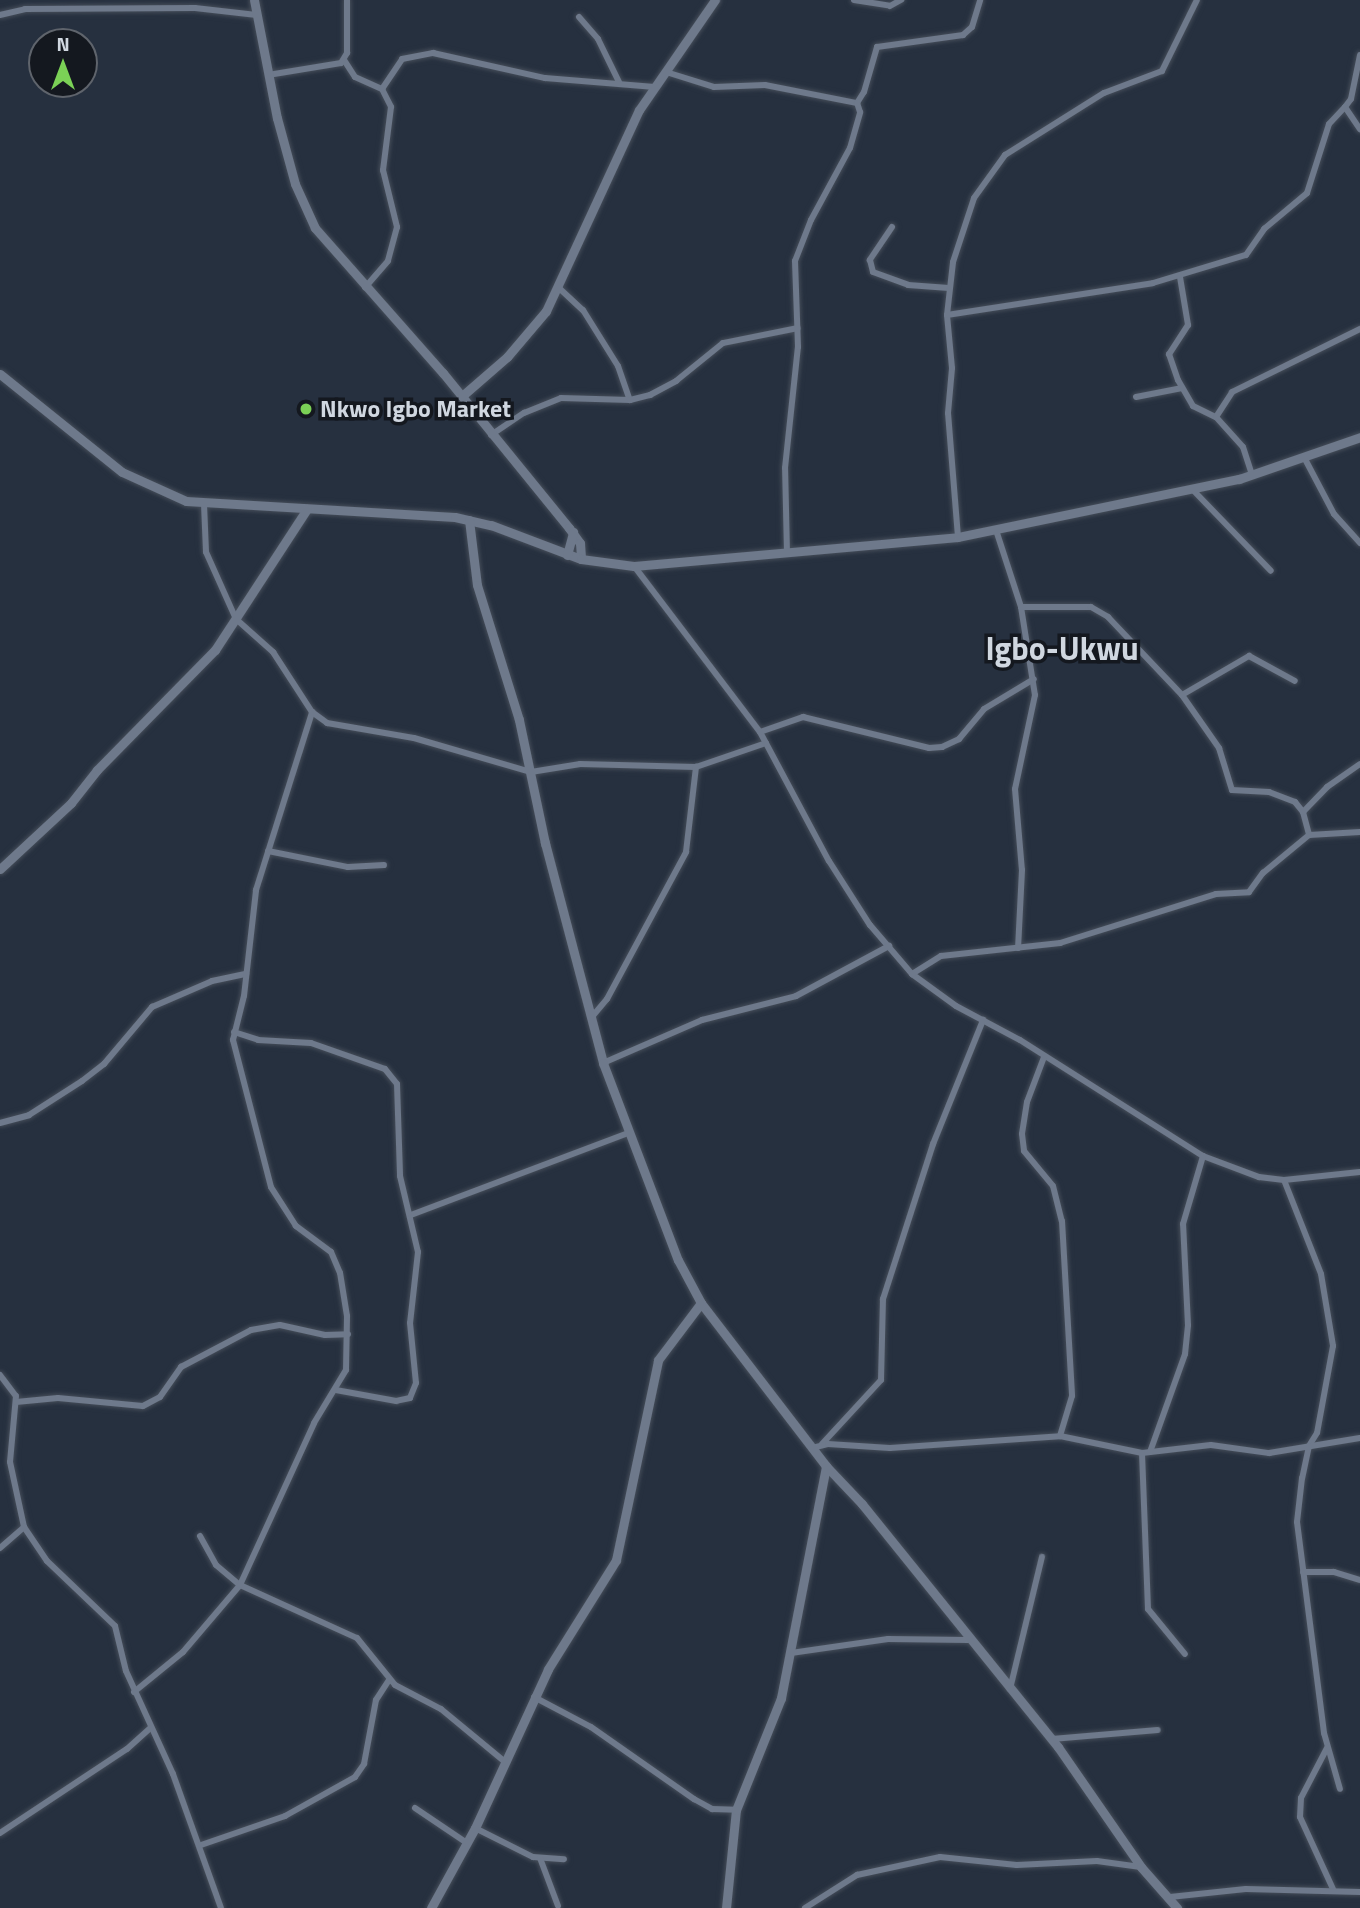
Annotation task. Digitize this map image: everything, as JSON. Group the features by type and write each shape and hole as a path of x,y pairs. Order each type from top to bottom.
{"main road":[{"path":"254,0 268,75 295,184 315,228 462,396 491,435 573,532 580,543 581,559"},
{"path":"462,396 528,335 559,288 624,137 715,0"},
{"path":"0,374 122,472 158,492 204,504 470,520 581,559 634,566 788,555 958,537 1193,490 1305,459 1360,437"},
{"path":"0,869 71,803 121,745 198,670 236,619 307,509"},
{"path":"470,520 477,585 519,720 603,1063 678,1260 701,1303 817,1446 826,1466 862,1504 968,1640 1052,1739 1141,1867 1177,1908"},
{"path":"567,555 573,532"},
{"path":"431,1908 475,1828 534,1696 616,1560 658,1360 701,1303"},
{"path":"726,1908 736,1810 775,1719 826,1466"}],"street":[{"path":"347,0 344,60 355,77 382,89 391,107 383,170 391,187 397,227 388,261 365,288"},
{"path":"853,0 890,6 901,0"},
{"path":"857,103 864,92 877,47 963,35 972,27 981,0"},
{"path":"958,537 948,413 952,368 947,315 949,288 962,226 990,172 1005,155 1104,93 1162,71 1197,0"},
{"path":"0,15 24,9 195,8 257,15"},
{"path":"579,17 598,39 619,82"},
{"path":"382,89 402,59 433,53 545,78 655,87"},
{"path":"947,315 1181,277 1246,255 1276,218 1300,203 1329,124 1351,99 1360,55"},
{"path":"268,75 344,60"},
{"path":"666,72 714,88 765,85 857,103"},
{"path":"788,555 785,468 795,397 798,328 795,261 811,220 850,148 860,112 857,103"},
{"path":"1345,107 1360,129"},
{"path":"892,227 870,260 873,272 908,285 949,288"},
{"path":"1181,277 1188,325 1169,354 1182,388 1193,406 1216,417 1243,447 1252,475"},
{"path":"559,288 583,310 618,366 630,400"},
{"path":"491,435 524,413 561,398 630,400 676,381 723,343 798,328"},
{"path":"1216,417 1232,392 1360,329"},
{"path":"1136,397 1182,388"},
{"path":"1305,459 1334,514 1360,543"},
{"path":"1193,490 1271,571"},
{"path":"204,504 206,552 236,619 273,652 312,712 345,729 414,738 531,772 580,764 696,767 766,743"},
{"path":"996,530 1021,607 1035,695 1015,789 1022,870 1018,948"},
{"path":"634,566 760,732 829,861 888,946 912,974 1203,1156 1259,1177 1284,1180 1360,1172"},
{"path":"1021,607 1091,607 1108,617 1182,695 1219,748 1232,790 1284,796 1303,811 1309,835"},
{"path":"1182,695 1249,656 1295,681"},
{"path":"760,732 803,717 936,748 959,739 984,709 1034,679"},
{"path":"134,1692 183,1652 240,1584 314,1423 346,1370 348,1334 345,1296 331,1252 296,1226 271,1187 236,1054 234,1032 246,974 256,890 312,712"},
{"path":"1303,811 1327,787 1360,764"},
{"path":"591,1017 607,999 686,852 696,767"},
{"path":"912,974 940,956 1018,948 1094,935 1216,894 1248,892 1262,873 1309,835 1360,832"},
{"path":"268,851 348,867 384,865"},
{"path":"603,1063 702,1020 796,996 888,946"},
{"path":"0,1123 29,1115 82,1082 104,1064 152,1007 212,981 246,974"},
{"path":"817,1446 881,1380 883,1299 933,1144 983,1020"},
{"path":"234,1032 258,1040 311,1043 391,1075 399,1098 400,1176 418,1252 410,1323 414,1392 410,1398 396,1401 336,1390"},
{"path":"1044,1057 1024,1111 1021,1133 1024,1151 1054,1186 1062,1221 1072,1396 1060,1436"},
{"path":"411,1215 628,1133"},
{"path":"1150,1452 1185,1354 1188,1325 1183,1224 1203,1156"},
{"path":"1284,1180 1321,1274 1333,1346 1317,1433 1309,1446 1298,1498 1303,1572 1327,1748 1340,1789"},
{"path":"16,1402 58,1398 143,1405 160,1397 181,1367 251,1330 280,1325 325,1335 348,1334"},
{"path":"0,1375 15,1392 10,1462 24,1527 47,1561 111,1619 134,1692 201,1845 221,1908"},
{"path":"817,1446 890,1448 1060,1436 1142,1453 1211,1445 1269,1453 1360,1438"},
{"path":"1142,1453 1148,1609 1185,1654"},
{"path":"0,1548 24,1527"},
{"path":"200,1535 216,1564 240,1584 357,1638 389,1680 440,1709 505,1762"},
{"path":"0,1542 9,1540"},
{"path":"1010,1689 1042,1557"},
{"path":"1303,1572 1334,1572 1360,1580"},
{"path":"790,1653 887,1639 968,1640"},
{"path":"201,1845 285,1816 355,1777 364,1764 376,1700 389,1680"},
{"path":"534,1696 591,1727 694,1799 712,1808 736,1810"},
{"path":"0,1833 127,1749 150,1728"},
{"path":"1052,1739 1158,1730"},
{"path":"1327,1748 1301,1798 1300,1817 1333,1889"},
{"path":"415,1808 467,1843"},
{"path":"475,1828 540,1858 564,1859"},
{"path":"805,1908 857,1875 940,1857 1017,1865 1097,1861 1141,1867"},
{"path":"540,1858 558,1906"},
{"path":"1170,1897 1246,1889 1333,1889 1360,1892"}],"place":[{"name":"Nkwo Igbo Market","path":"306,409"}],"district":[{"name":"Igbo-Ukwu","path":"1062,648"}]}
